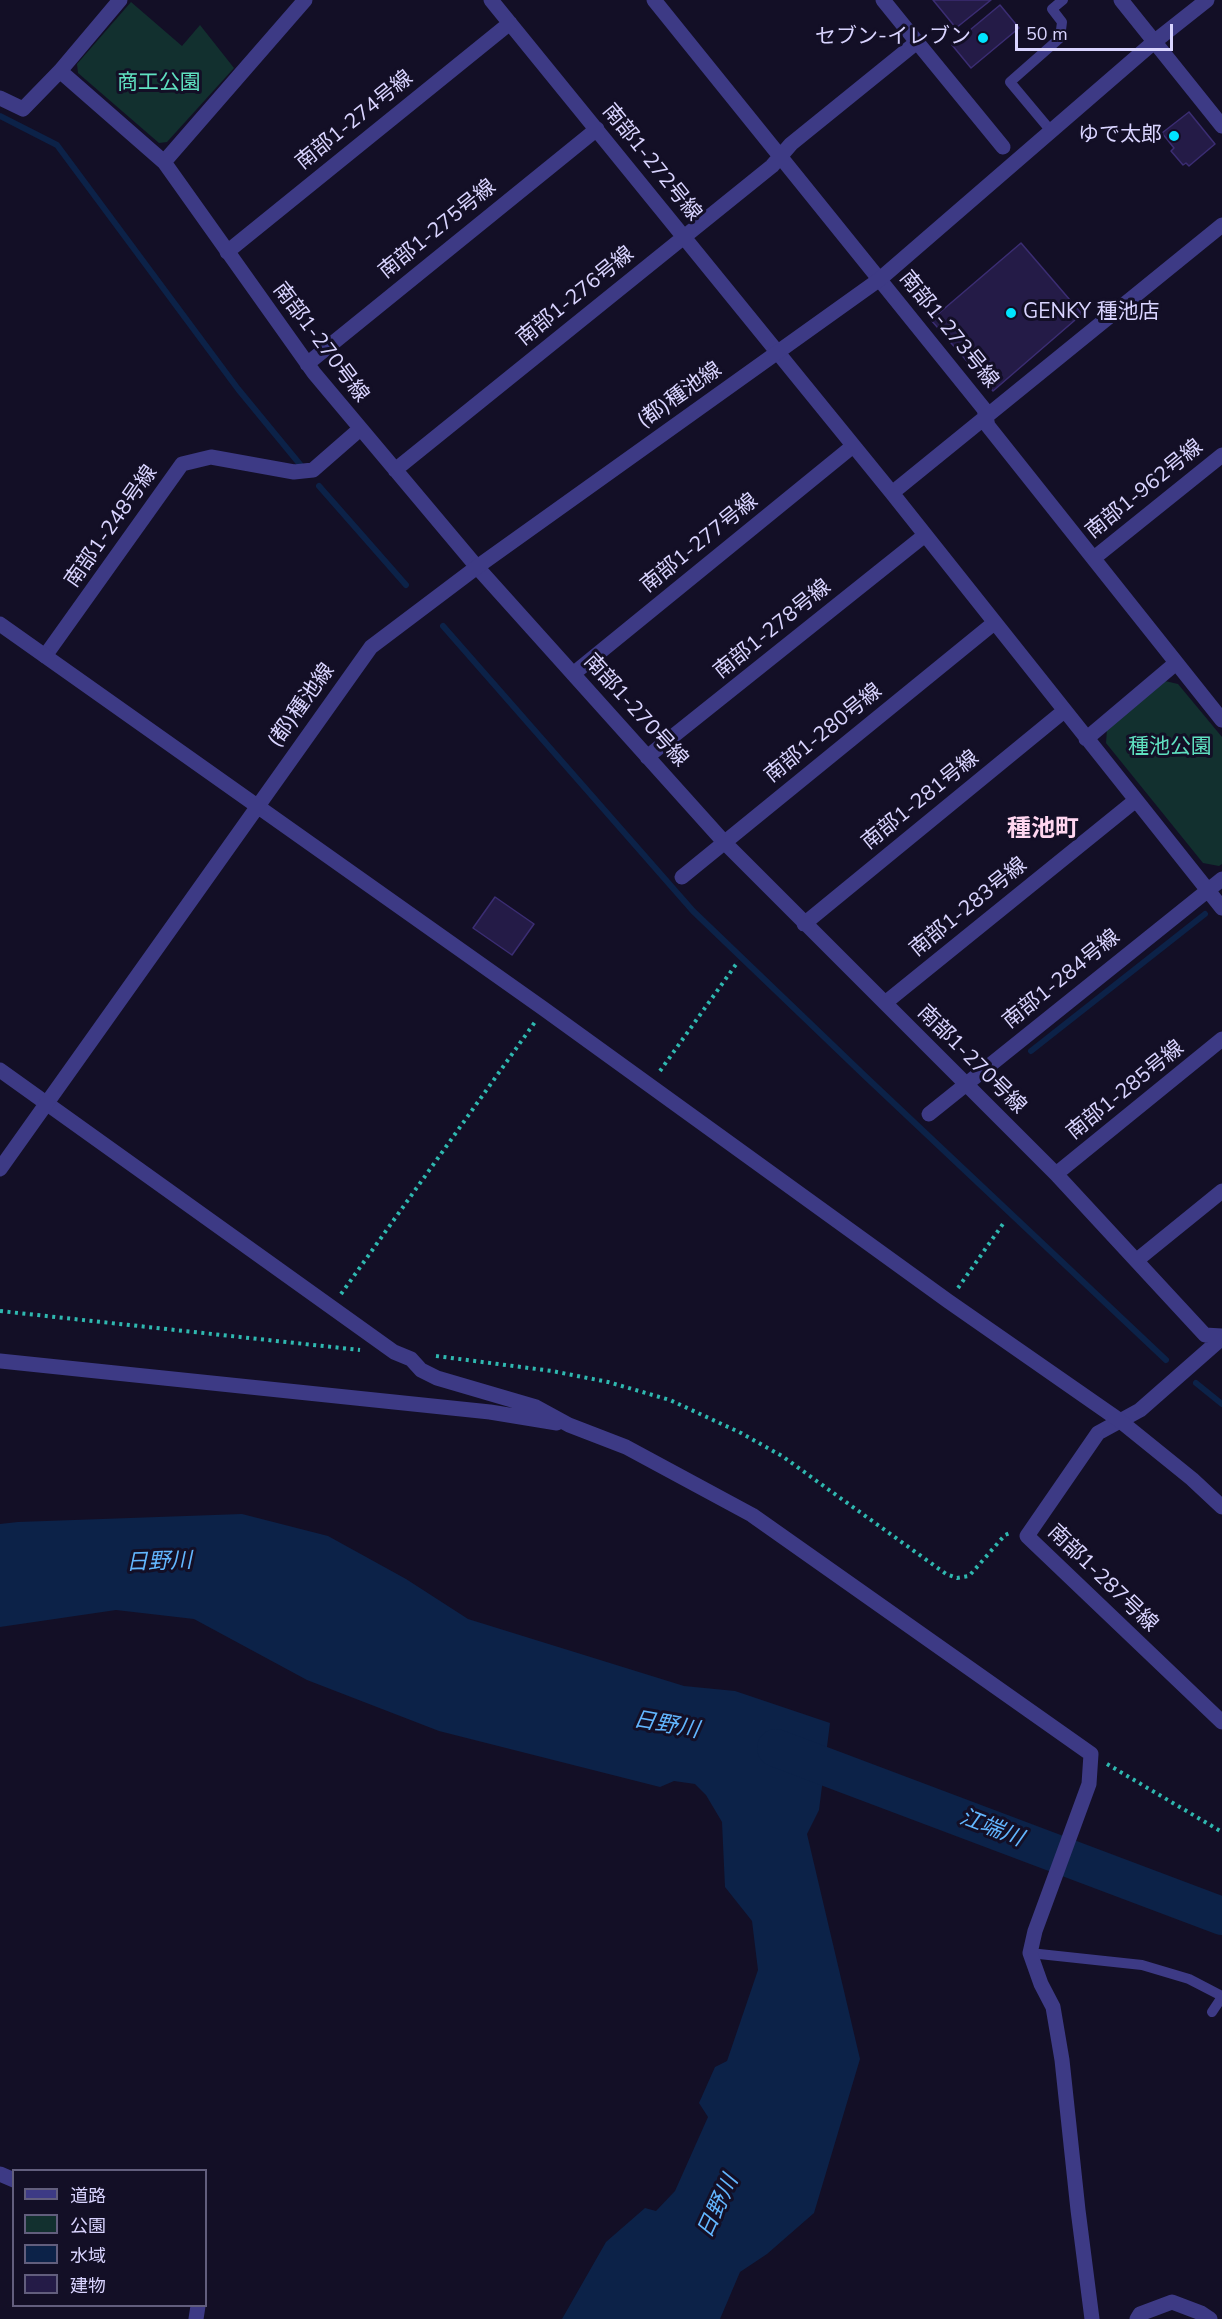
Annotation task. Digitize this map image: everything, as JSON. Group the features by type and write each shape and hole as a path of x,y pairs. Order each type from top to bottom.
{"street":[{"path":"0,98 24,109 60,71 120,0"},
{"path":"165,162 305,0"},
{"name":"南部1-272号線","path":"491,0 892,493 1222,908"},
{"name":"南部1-273号線","path":"654,0 984,409 983,419 988,426 1222,720"},
{"path":"884,0 1003,147"},
{"path":"1121,0 1222,126"},
{"name":"(都)種池線","path":"0,1169 371,647 477,567 880,279 1154,42 1207,0"},
{"name":"南部1-274号線","path":"227,252 510,23"},
{"name":"南部1-276号線","path":"396,470 772,166 791,144 917,42"},
{"name":"南部1-270号線","path":"60,71 165,162 307,364 360,429 477,567 724,842 1056,1174 1205,1335 1222,1337"},
{"name":"南部1-275号線","path":"307,364 597,129"},
{"path":"892,493 1222,225"},
{"name":"南部1-248号線","path":"45,656 182,464 211,457 294,472 313,470 360,429"},
{"name":"南部1-277号線","path":"573,674 853,446"},
{"name":"南部1-962号線","path":"1094,558 1222,455"},
{"name":"南部1-278号線","path":"647,757 925,535"},
{"name":"南部1-280号線","path":"682,877 994,623"},
{"path":"0,624 544,1009 948,1301 1119,1420 1192,1479 1222,1507"},
{"path":"1086,739 1176,663"},
{"name":"南部1-281号線","path":"804,924 1064,711"},
{"name":"南部1-283号線","path":"885,1003 1136,800"},
{"name":"南部1-284号線","path":"929,1114 1222,879"},
{"name":"南部1-285号線","path":"1056,1174 1222,1040"},
{"path":"0,1070 394,1352 411,1359 421,1370 437,1378 536,1407 569,1425 626,1447 752,1515 1091,1754 1089,1784 1037,1926 1030,1953 1041,1984 1053,2007 1062,2060 1092,2319"},
{"path":"1137,1260 1222,1191"},
{"name":"南部1-287号線","path":"1222,1337 1140,1410 1098,1433 1027,1536 1222,1722"},
{"path":"0,1361 490,1412 569,1425"},
{"path":"1137,2319 1140,2314 1172,2302 1201,2313 1210,2319"}],"lane":[{"path":"1051,131 1010,82 1060,38 1062,22 1052,9 1063,0"},
{"path":"1030,1953 1142,1965 1188,1979 1222,1997 1212,2012"}],"path":[{"path":"649,1086 737,963"},
{"path":"332,1307 544,1009"},
{"path":"948,1301 1005,1221"},
{"path":"1091,1754 1222,1832"}],"green space":[{"name":"商工公園","path":"131,2 182,46 200,25 234,68 167,142 159,143 78,73 77,64"},
{"name":"種池公園","path":"1165,681 1178,684 1222,737 1222,864 1219,866 1203,863 1106,743 1107,729"}],"water":[{"name":"日野川","path":"242,1514 328,1536 406,1579 468,1619 684,1686 735,1691 830,1723 819,1810 807,1834 860,2059 814,2213 767,2254 740,2272 720,2319 562,2319 606,2242 645,2208 656,2211 675,2191 708,2117 699,2103 715,2067 727,2061 758,1970 752,1921 725,1887 722,1822 706,1795 695,1784 674,1781 660,1787 439,1731 307,1680 194,1619 116,1610 0,1627 0,1524"}],"building":[{"path":"933,0 991,0 956,28"},
{"path":"1000,5 1019,28 971,68 952,45"},
{"path":"1189,112 1215,144 1189,166 1186,163 1183,165 1171,151 1174,148 1162,133"},
{"path":"1021,243 1082,314 993,391 931,320"},
{"path":"495,897 534,924 512,955 473,928"}],"waterway":[{"path":"0,116 57,145 238,389 303,468"},
{"path":"319,486 406,585"},
{"path":"443,626 693,911 1166,1360"},
{"path":"1031,1051 1205,914"},
{"path":"1196,1383 1222,1404"},
{"name":"江端川","path":"776,1748 1222,1916"}],"place":[{"name":"セブン-イレブン","path":"983,38"},
{"name":"ゆで太郎","path":"1174,136"},
{"name":"GENKY 種池店","path":"1011,313"}],"district":[{"name":"種池町","path":"1043,830"}]}
